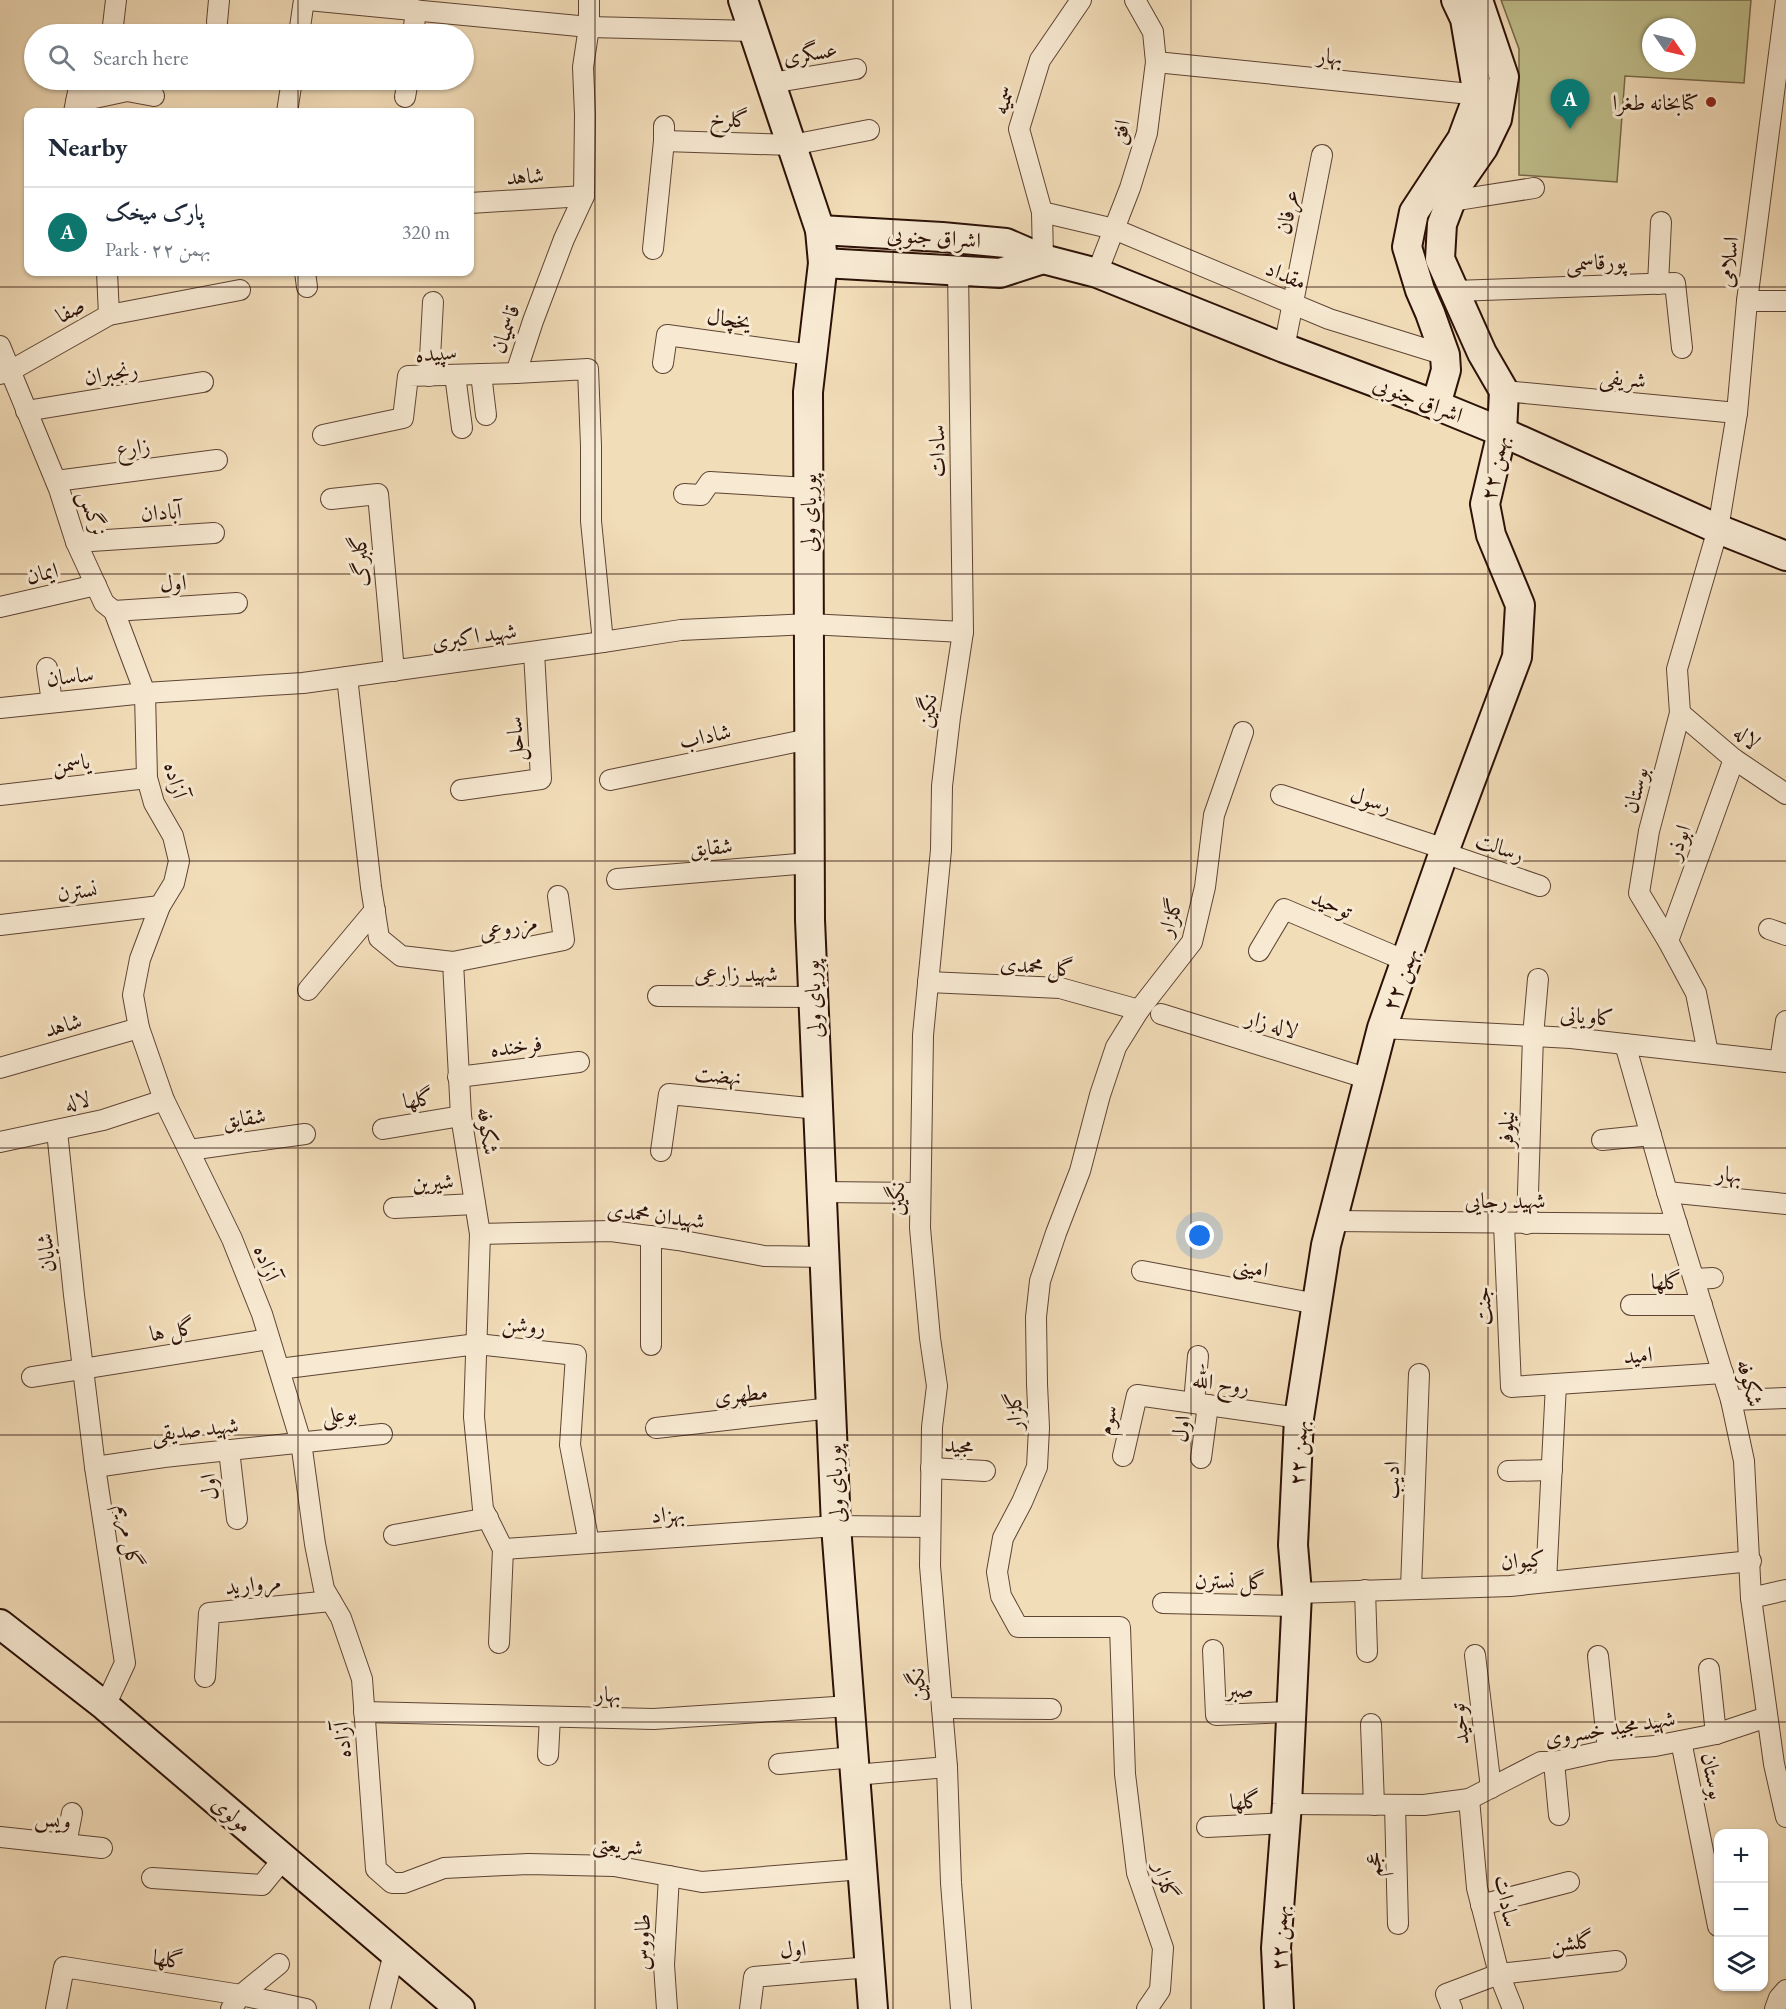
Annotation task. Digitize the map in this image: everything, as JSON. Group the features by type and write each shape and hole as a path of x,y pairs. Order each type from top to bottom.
{"main road":[{"name":"پوریای ولی","path":"743,0 820,230 823,263 808,392 809,862 836,1526 873,2009"},
{"path":"1456,0 1465,19 1497,119 1483,148 1456,187 1442,224 1440,260 1476,341 1504,391"},
{"path":"1436,405 1446,370 1444,355 1407,247 1414,212 1489,96 1504,77 1478,0"},
{"name":"اشراق جنوبی","path":"820,230 1006,243 1043,259 1096,273 1502,432 1718,530 1786,556"},
{"name":"اشراق جنوبی","path":"823,263 1000,273 1043,259"},
{"path":"1444,355 1476,341"},
{"name":"۲۲ بهمن","path":"1279,2009 1276,1948 1286,1814 1297,1599 1293,1545 1299,1418 1326,1245 1382,1028 1517,657 1520,605 1491,535 1485,504 1502,432 1504,391"},
{"name":"مولوی","path":"0,1624 105,1706 460,2009"}],"street":[{"path":"112,24 116,0"},
{"path":"217,22 219,0"},
{"path":"300,24 304,0"},
{"path":"309,0 590,27 754,31"},
{"name":"قاسمیان","path":"589,0 590,27 583,67 584,196 564,239 516,373 588,369 591,521 603,642"},
{"name":"سمیه","path":"1043,259 1042,212 1019,129 1040,60 1081,0"},
{"name":"افق","path":"1096,273 1130,188 1147,133 1156,62 1153,32 1134,0"},
{"name":"اسلامی","path":"1718,530 1737,413 1747,301 1785,0"},
{"path":"414,24 416,10"},
{"name":"بهار","path":"1156,62 1489,96"},
{"name":"عسگری","path":"771,83 856,69"},
{"path":"78,90 75,107 127,91 154,96"},
{"path":"288,108 290,90"},
{"name":"گلرخ","path":"654,249 664,134 792,145 869,130"},
{"name":"عرفان","path":"1284,348 1322,155"},
{"path":"1451,201 1534,188"},
{"name":"شاهد","path":"474,203 584,196"},
{"name":"مقداد","path":"1042,212 1114,229 1329,319 1444,355"},
{"path":"1658,284 1661,222"},
{"name":"سادات","path":"958,269 963,632"},
{"path":"107,276 109,315"},
{"name":"پورقاسمی","path":"1454,291 1675,283 1682,348"},
{"name":"صفا","path":"5,373 109,315 240,290"},
{"path":"1747,301 1786,301"},
{"path":"429,376 433,302"},
{"name":"یخچال","path":"663,363 667,335 812,354"},
{"name":"نرگس","path":"0,346 5,373 26,411 56,481 76,542 104,603 114,611 145,693"},
{"name":"سپیده","path":"323,435 403,418 408,376 516,373"},
{"path":"481,374 486,415"},
{"path":"455,375 462,428"},
{"name":"رنجبران","path":"26,411 203,382"},
{"name":"شریفی","path":"1504,391 1737,413"},
{"name":"زارع","path":"56,481 217,460"},
{"path":"684,494 701,495 710,482 808,488"},
{"name":"گلبرگ","path":"331,499 378,494 394,670"},
{"name":"بوستان","path":"1708,1053 1696,993 1639,893 1649,831 1680,713 1677,669 1718,530"},
{"name":"آبادان","path":"76,542 214,533"},
{"name":"ایمان","path":"0,607 96,585"},
{"name":"اول","path":"114,611 237,603"},
{"name":"شهید اکبری","path":"145,693 303,683 681,630 809,624 963,632"},
{"name":"نگین","path":"961,2009 951,1883 947,1767 930,1566 932,1427 937,1386 930,1338 920,1228 920,1193 923,1035 941,850 942,786 963,632"},
{"name":"ساحل","path":"460,790 541,779 534,652"},
{"path":"47,668 52,702"},
{"path":"347,677 380,938 401,956 453,962"},
{"name":"ساسان","path":"0,708 145,693"},
{"name":"آزاده","path":"145,693 147,778 154,803 173,836 179,861 174,883 160,906 140,959 133,995 139,1028 164,1100 232,1239 269,1339 301,1442 315,1544 324,1589 341,1618 362,1679 376,1869"},
{"name":"لاله","path":"1680,713 1734,759 1786,794"},
{"name":"گلزار","path":"1147,2009 1160,1990 1163,1948 1137,1873 1125,1774 1120,1627 1018,1627 1001,1596 997,1572 1003,1538 1037,1467 1040,1428 1036,1317 1040,1281 1080,1171 1100,1095 1116,1047 1139,1010 1192,942 1205,887 1214,815 1243,732"},
{"name":"شاداب","path":"610,780 809,739"},
{"name":"ابوذر","path":"1668,941 1734,759"},
{"name":"یاسمن","path":"0,795 147,778"},
{"name":"رسول","path":"1281,795 1445,851"},
{"name":"رسالت","path":"1445,851 1540,886"},
{"name":"شقایق","path":"617,879 809,862"},
{"name":"مزروعی","path":"453,962 564,940 558,896"},
{"name":"نسترن","path":"0,925 160,906"},
{"name":"توحید","path":"1259,951 1284,909 1406,962"},
{"path":"309,990 375,910"},
{"name":"شکوفه","path":"453,962 461,1116 480,1234 474,1417 483,1509 503,1549 499,1643"},
{"name":"نیلوفر","path":"1527,1224 1533,1036 1538,979"},
{"name":"گل محمدی","path":"928,982 1060,988 1139,1010"},
{"name":"شهید زارعی","path":"658,996 813,997"},
{"name":"لاله زار","path":"1161,1014 1369,1079"},
{"path":"1783,1061 1786,1021"},
{"name":"شاهد","path":"0,1068 139,1028"},
{"name":"کاویانی","path":"1382,1028 1533,1036 1783,1061"},
{"name":"شکوفه","path":"1625,1044 1677,1224 1703,1278 1702,1305 1731,1400 1744,1461 1751,1561 1751,1598 1774,1764 1786,1817"},
{"name":"فرخنده","path":"458,1077 579,1062"},
{"name":"نهضت","path":"661,1150 669,1094 818,1109"},
{"name":"لاله","path":"0,1142 103,1120 164,1100"},
{"name":"گلها","path":"382,1129 461,1116"},
{"name":"شایان","path":"57,1131 83,1370"},
{"name":"شقایق","path":"189,1150 305,1134"},
{"path":"1602,1140 1651,1135"},
{"name":"بهار","path":"1667,1191 1786,1204"},
{"path":"822,1192 920,1193"},
{"name":"شیرین","path":"394,1208 475,1204"},
{"name":"شهید رجایی","path":"1332,1221 1677,1224"},
{"name":"جنت","path":"1504,1224 1510,1387"},
{"name":"شهیدان محمدی","path":"480,1234 611,1231 764,1256 825,1257"},
{"path":"651,1236 651,1345"},
{"name":"امینی","path":"1142,1271 1317,1304"},
{"name":"گلها","path":"1631,1305 1702,1305"},
{"name":"گل ها","path":"32,1377 269,1339"},
{"name":"روشن","path":"279,1369 477,1344 576,1355 570,1445 589,1543"},
{"name":"اول","path":"1198,1356 1201,1458"},
{"name":"گل مریم","path":"83,1370 95,1467 125,1663 105,1706"},
{"name":"امید","path":"1510,1387 1723,1373"},
{"name":"ادیب","path":"1411,1588 1419,1374"},
{"path":"1546,1582 1556,1384"},
{"name":"روح الله","path":"1137,1395 1299,1418"},
{"name":"سوم","path":"1123,1456 1137,1395"},
{"path":"1731,1400 1786,1398"},
{"name":"مطهری","path":"656,1428 831,1408"},
{"name":"بوعلی","path":"301,1442 382,1434"},
{"name":"شهید صدیقی","path":"95,1467 164,1456 301,1442"},
{"name":"اول","path":"229,1450 237,1519"},
{"name":"مجید","path":"931,1468 985,1471"},
{"path":"1508,1471 1552,1470"},
{"path":"394,1535 488,1518"},
{"name":"بهزاد","path":"503,1549 836,1526 930,1527"},
{"name":"کیوان","path":"1297,1599 1365,1590 1510,1586 1751,1561"},
{"path":"1365,1590 1367,1652"},
{"path":"1751,1598 1786,1590"},
{"name":"گل نسترن","path":"1163,1604 1297,1599"},
{"name":"مروارید","path":"205,1677 209,1613 331,1601"},
{"name":"صبر","path":"1213,1650 1216,1715 1290,1712"},
{"name":"توحید","path":"1475,1655 1491,1788"},
{"path":"1598,1656 1608,1750"},
{"path":"1709,1669 1716,1734"},
{"name":"بهار","path":"364,1712 654,1719 850,1706"},
{"path":"942,1708 1051,1709"},
{"path":"548,1755 550,1717"},
{"name":"شهید مجید خسروی","path":"1286,1814 1374,1805 1424,1805 1469,1798 1541,1762 1554,1762 1608,1750 1681,1741 1716,1734 1767,1717"},
{"path":"1371,1724 1374,1805"},
{"name":"بوستان","path":"1681,1741 1714,1902"},
{"path":"1554,1762 1559,1815"},
{"path":"779,1764 947,1767"},
{"name":"سادات","path":"1469,1798 1477,1888 1499,1974 1514,2009"},
{"name":"عجم","path":"1395,1805 1398,1924"},
{"path":"66,1844 72,1814"},
{"name":"گلها","path":"1207,1827 1286,1814"},
{"name":"ویس","path":"0,1837 102,1848"},
{"path":"152,1878 262,1885 284,1858"},
{"name":"شریعتی","path":"376,1869 392,1883 404,1883 444,1868 528,1864 614,1866 702,1882 862,1869"},
{"name":"طاووس","path":"667,2009 664,1965 669,1876"},
{"path":"1481,1905 1569,1882"},
{"path":"380,2009 394,1953"},
{"name":"گلشن","path":"1452,2009 1446,1994 1499,1974 1616,1961"},
{"path":"236,2002 279,1964"},
{"name":"گلها","path":"56,2009 64,1967 236,2002 306,2009"},
{"name":"اول","path":"750,2009 754,1977 870,1967"},
{"path":"1775,2009 1779,1998 1786,1990"}],"green space":[{"path":"1501,0 1751,0 1744,83 1625,76 1617,182 1519,175 1519,49"}],"place":[{"name":"کتابخانه طغرا","path":"1711,102"},
{"name":"پارک میخک","path":"1570,129"}]}
